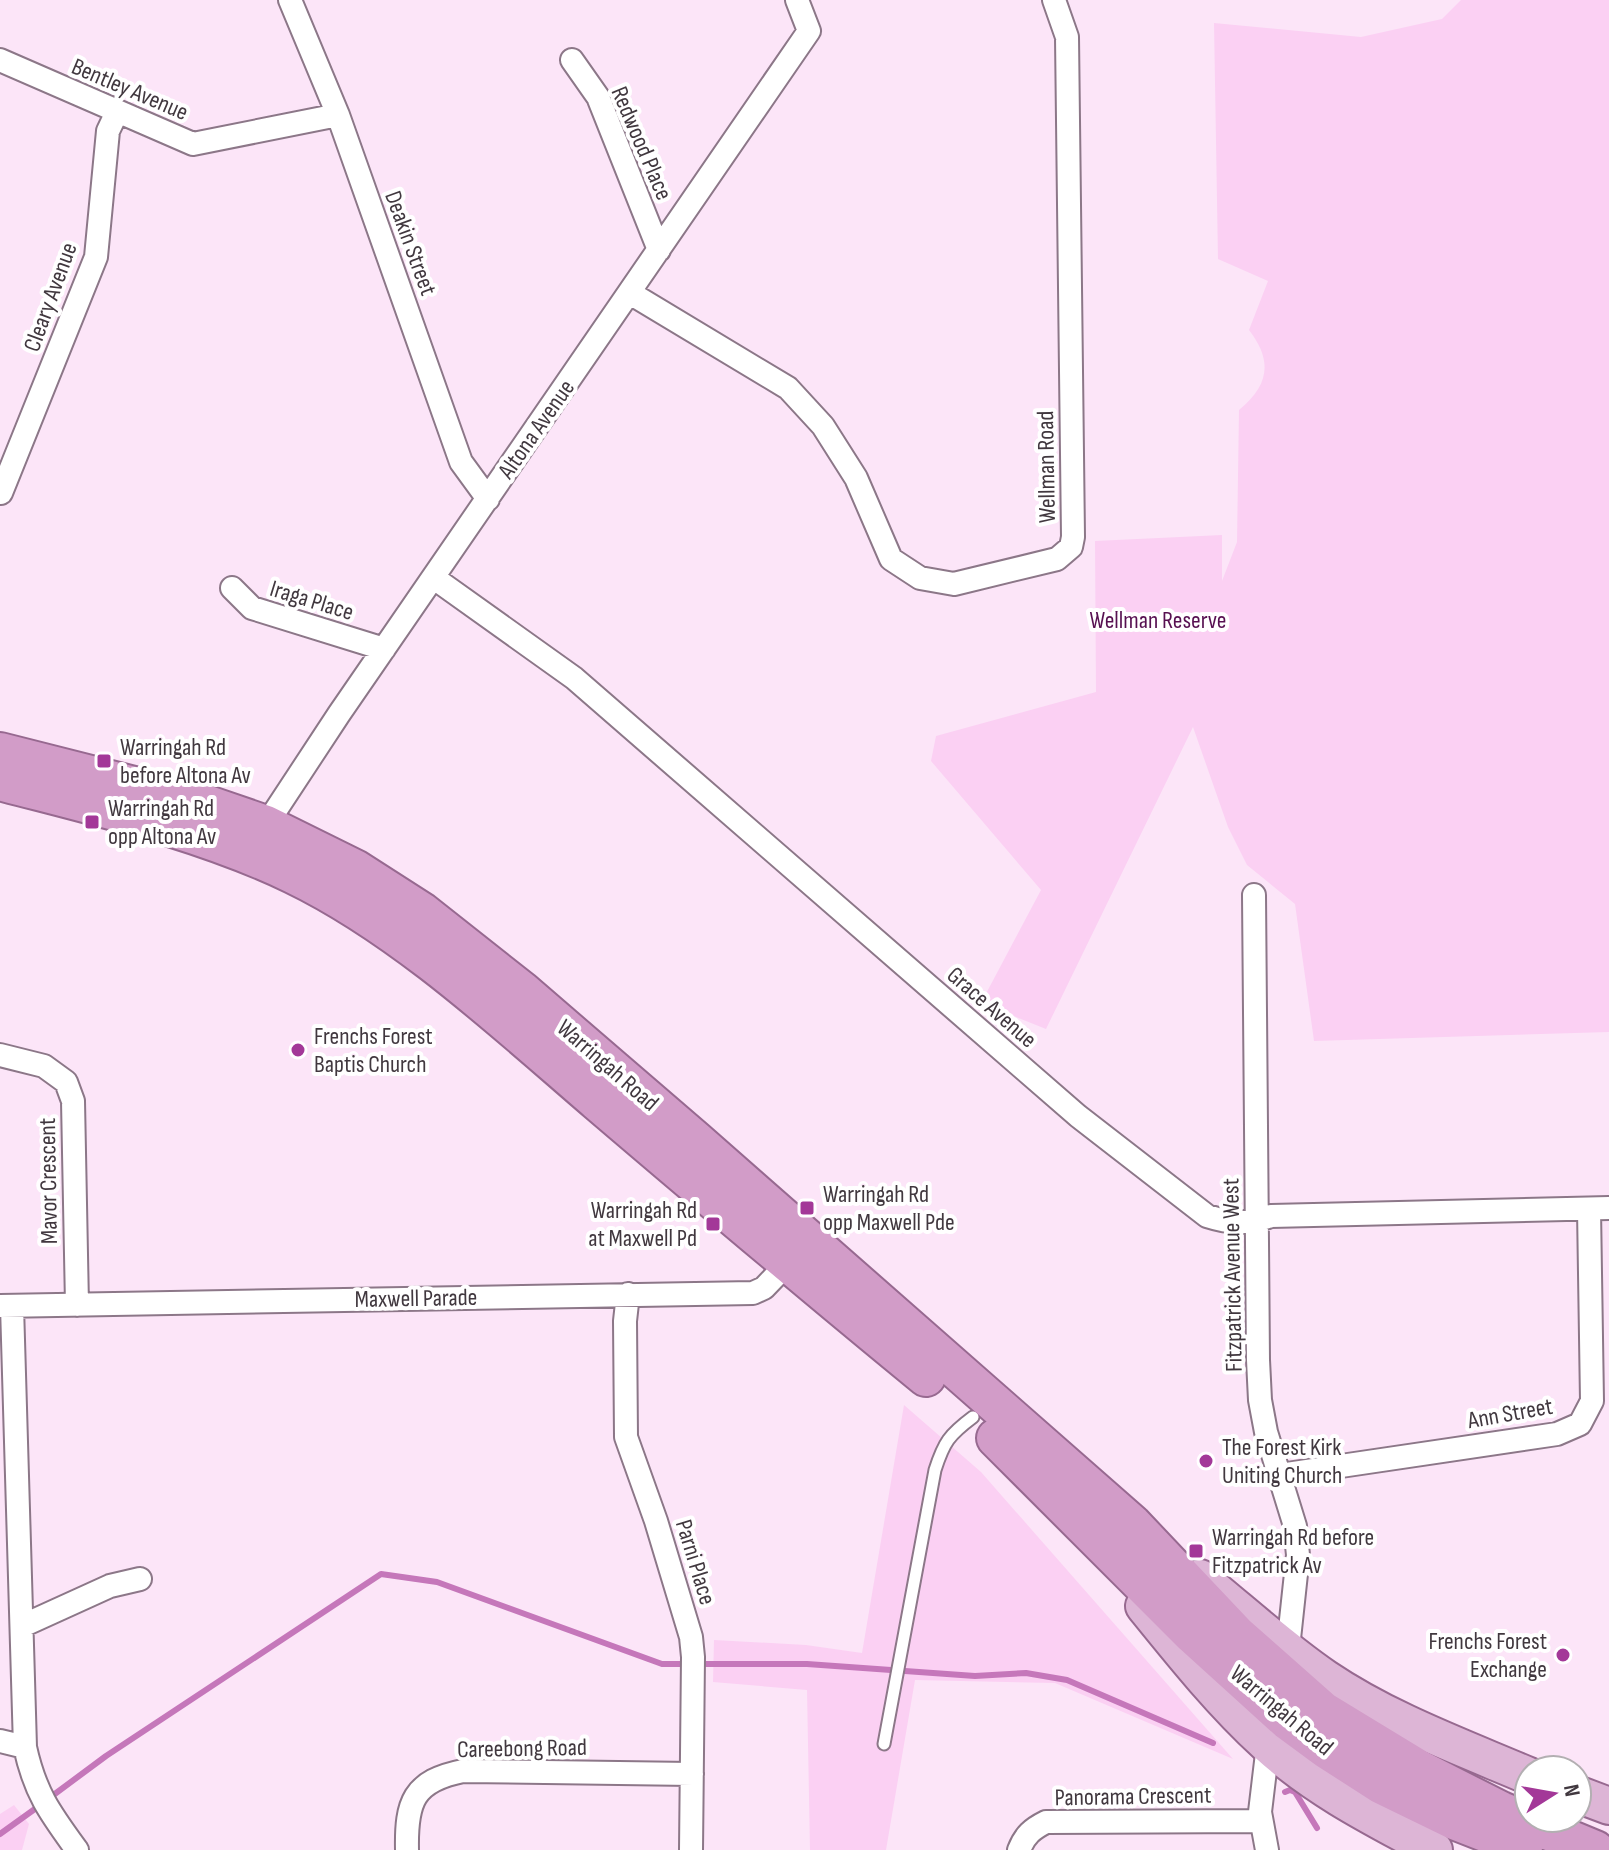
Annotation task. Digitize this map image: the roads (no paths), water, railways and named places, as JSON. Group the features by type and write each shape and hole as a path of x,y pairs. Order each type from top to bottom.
{"highway":[{"name":"Warringah Road","path":"0,752 162,792 255,839"},
{"name":"Warringah Road","path":"0,781 141,818 255,839 355,869 422,912 522,991 1012,1452 1193,1635 1288,1721 1326,1749 1396,1792 1454,1820 1531,1850"},
{"name":"Warringah Road","path":"798,1251 878,1303 1132,1524 1237,1635 1323,1711 1447,1784 1501,1811 1595,1850"}],"main road":[{"name":"Warringah Road","path":"1072,1513 1181,1652 1268,1745 1349,1805 1434,1850"},
{"name":"Warringah Road","path":"1132,1524 1324,1677 1416,1727 1513,1769"}],"street":[{"name":"Deakin Street","path":"290,0 338,115 461,462 488,499"},
{"name":"Altona Avenue","path":"255,839 809,31 797,0"},
{"name":"Wellman Road","path":"630,293 788,388 823,426 856,478 891,559 920,578 954,584 1057,559 1071,547 1073,537 1067,37 1054,0"},
{"name":"Bentley Avenue","path":"0,60 193,144 338,115"},
{"name":"Redwood Place","path":"572,60 598,97 659,250"},
{"name":"Cleary Avenue","path":"1,493 96,257 108,131 117,112"},
{"name":"Grace Avenue","path":"434,578 574,678 1078,1116 1207,1216 1228,1223 1257,1221 1271,1216 1599,1209"},
{"name":"Iraga Place","path":"232,588 252,608 384,649"},
{"name":"Fitzpatrick Avenue West","path":"1254,895 1260,1400 1266,1432 1295,1526 1298,1555 1288,1648"},
{"name":"Mavor Crescent","path":"0,1055 44,1066 66,1082 73,1101 77,1305"},
{"name":"Ann Street","path":"1280,1475 1557,1434 1580,1424 1596,1401 1599,1209"},
{"name":"Maxwell Parade","path":"6,1306 753,1293 764,1288 798,1251"},
{"name":"Parni Place","path":"628,1294 625,1321 626,1437 656,1521 691,1637 691,1850"},
{"path":"6,1306 25,1747 30,1773 42,1802 77,1850"},
{"path":"22,1626 110,1586 140,1579"},
{"path":"0,1741 25,1747"},
{"path":"1267,1850 1260,1816 1268,1745"},
{"name":"Careebong Road","path":"407,1850 406,1826 418,1791 432,1780 448,1774 463,1771 692,1774"},
{"name":"Panorama Crescent","path":"1019,1850 1033,1828 1046,1822 1260,1816"}],"lane":[{"path":"884,1744 935,1470 950,1434 973,1417"}],"waterway":[{"path":"48,1799 106,1756 381,1574 437,1582 662,1664 807,1664 975,1676 1026,1673 1067,1680 1213,1743"},
{"path":"1285,1792 1295,1792 1317,1828"},
{"path":"0,1834 39,1806"}],"place":[{"name":"Warringah Rd before Altona Av","path":"104,761"},
{"name":"Warringah Rd opp Altona Av","path":"92,822"},
{"name":"Frenchs Forest Baptis Church","path":"298,1050"},
{"name":"Warringah Rd opp Maxwell Pde","path":"807,1208"},
{"name":"Warringah Rd at Maxwell Pd","path":"713,1224"},
{"name":"The Forest Kirk Uniting Church","path":"1206,1461"},
{"name":"Warringah Rd before Fitzpatrick Av","path":"1196,1551"},
{"name":"Frenchs Forest Exchange","path":"1563,1655"}],"park label":[{"name":"Wellman Reserve","path":"1158,620"}]}
